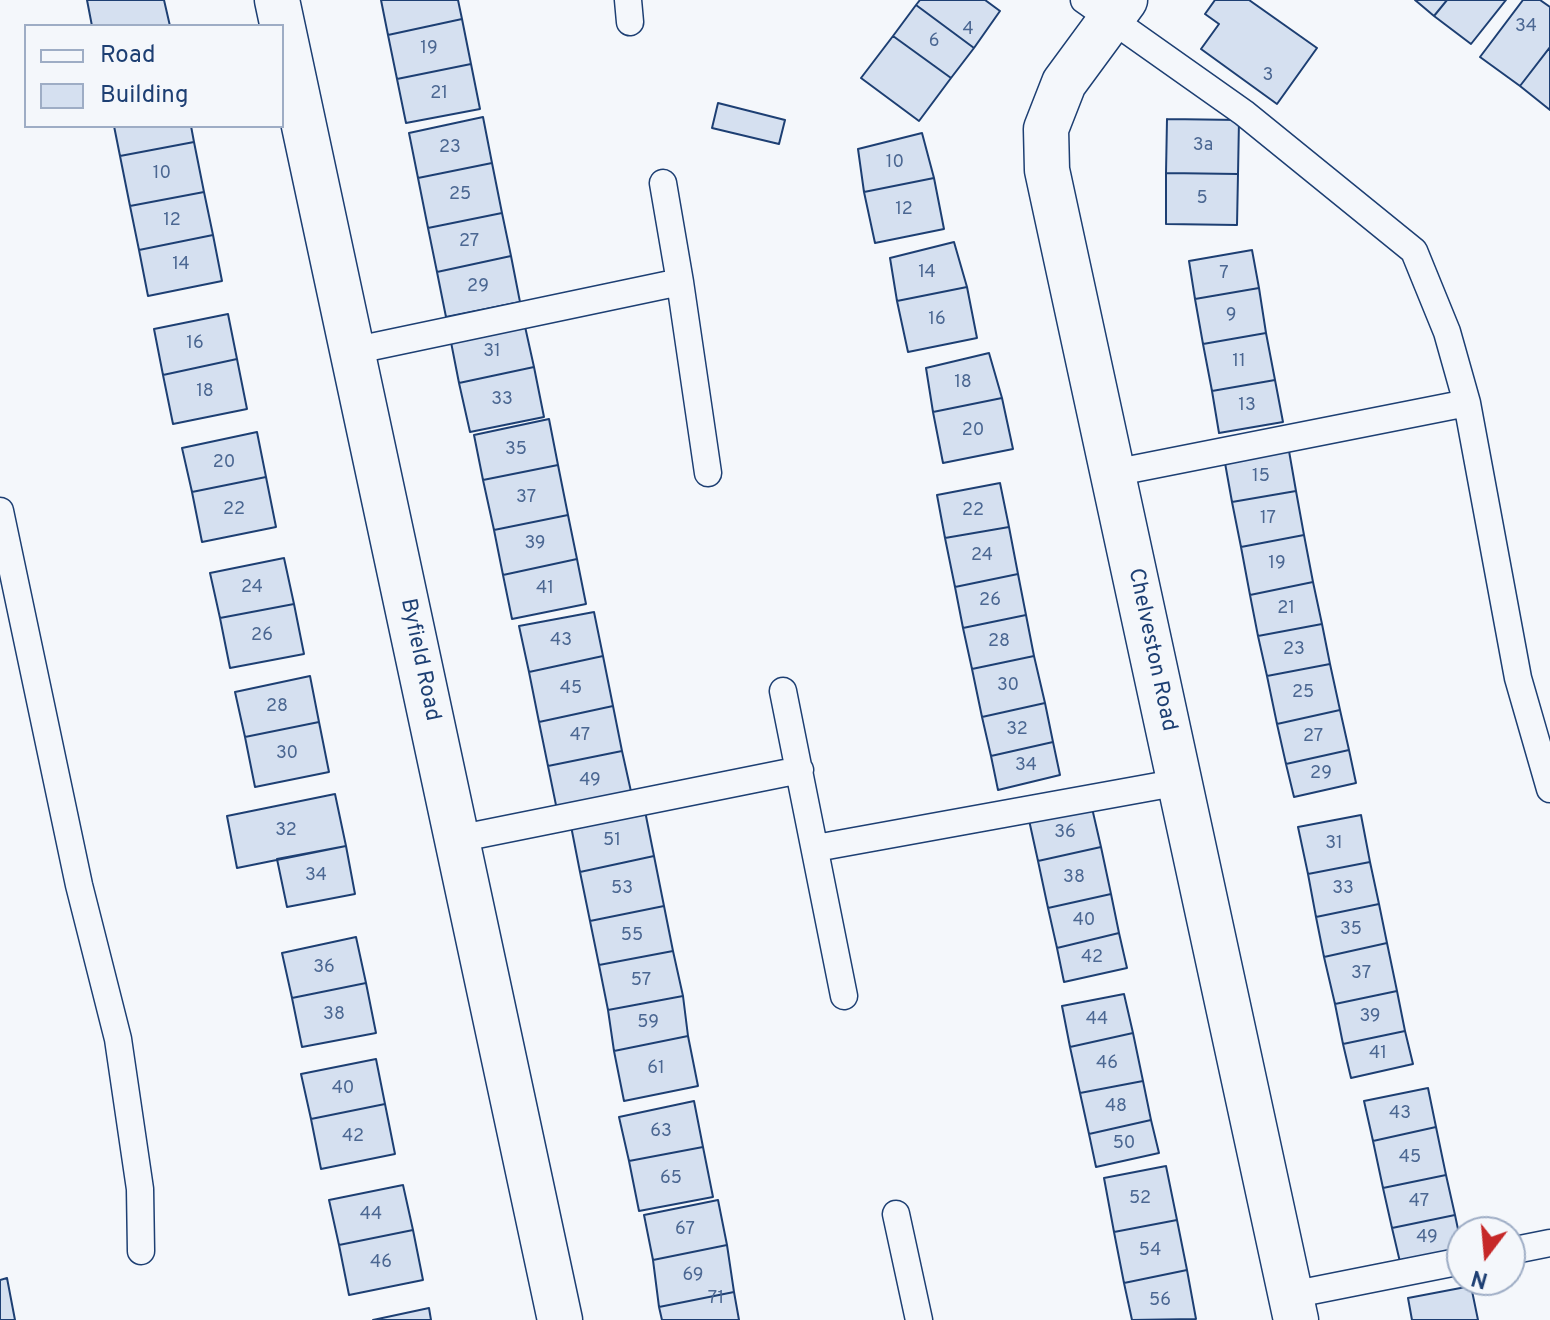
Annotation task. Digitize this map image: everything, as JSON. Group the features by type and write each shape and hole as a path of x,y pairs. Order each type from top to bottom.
{"street":[{"name":"Byfield Road","path":"277,0 282,24"},
{"name":"Chelveston Road","path":"1107,7 1064,83 1046,129 1047,170 1294,1308"},
{"name":"Byfield Road","path":"284,33 560,1320"}],"lane":[{"path":"1107,7 1414,251 1447,332 1467,403 1518,678 1550,789"},
{"path":"663,183 708,473"},
{"path":"352,351 680,282"},
{"path":"1113,473 1467,403"},
{"path":"0,511 79,885 118,1039 140,1189 141,1251"},
{"path":"783,691 844,996"},
{"path":"457,839 800,770"},
{"path":"816,848 1180,782"},
{"path":"896,1214 919,1320"},
{"path":"1526,1248 1550,1243"},
{"path":"1294,1308 1446,1265"}],"building":[{"path":"87,0 164,0 170,24 92,24"},
{"path":"381,0 458,0 462,19 388,35"},
{"path":"920,0 985,0 1000,11 974,48 916,5"},
{"path":"1215,0 1249,0 1317,48 1277,104 1201,49 1219,24 1205,14"},
{"path":"1415,0 1447,0 1434,16"},
{"path":"1447,0 1506,0 1471,44 1434,16"},
{"path":"1523,0 1540,0 1550,7 1550,47 1520,86 1480,57"},
{"path":"916,5 974,48 951,78 893,36"},
{"path":"462,19 471,64 397,79 388,35"},
{"path":"893,36 951,78 919,121 861,78"},
{"path":"1550,47 1550,110 1520,86"},
{"path":"471,64 480,109 406,123 397,79"},
{"path":"718,103 785,120 779,144 712,128"},
{"path":"483,117 492,163 418,178 409,133"},
{"path":"1167,119 1239,120 1238,174 1166,173"},
{"path":"114,128 191,128 194,142 120,156"},
{"path":"922,133 934,178 864,192 858,149"},
{"path":"194,142 204,192 130,206 120,156"},
{"path":"492,163 502,213 428,228 418,178"},
{"path":"1166,173 1238,174 1237,225 1166,224"},
{"path":"934,178 944,229 875,243 864,192"},
{"path":"204,192 213,235 139,250 130,206"},
{"path":"502,213 511,256 437,272 428,228"},
{"path":"213,235 222,281 148,296 139,250"},
{"path":"954,242 967,287 897,301 890,258"},
{"path":"1252,250 1259,288 1195,299 1189,261"},
{"path":"511,256 520,302 446,317 437,272"},
{"path":"967,287 977,338 908,352 897,301"},
{"path":"1259,288 1266,333 1203,344 1195,299"},
{"path":"228,314 237,359 163,375 154,329"},
{"path":"524,322 534,367 459,383 450,337"},
{"path":"1266,333 1275,380 1212,391 1203,344"},
{"path":"989,353 1002,398 933,412 926,368"},
{"path":"237,359 247,409 173,424 163,375"},
{"path":"534,367 544,417 470,432 459,383"},
{"path":"1275,380 1283,422 1219,433 1212,391"},
{"path":"1002,398 1013,449 943,463 933,412"},
{"path":"549,419 558,465 483,480 474,435"},
{"path":"257,432 266,477 192,492 182,448"},
{"path":"1289,451 1296,491 1232,502 1225,463"},
{"path":"558,465 568,515 494,530 483,480"},
{"path":"266,477 276,527 202,542 192,492"},
{"path":"1000,483 1009,527 945,538 937,495"},
{"path":"1296,491 1304,535 1241,547 1232,502"},
{"path":"568,515 577,559 503,575 494,530"},
{"path":"1009,527 1018,574 955,587 945,538"},
{"path":"1304,535 1313,582 1250,595 1241,547"},
{"path":"284,558 294,604 220,618 210,573"},
{"path":"577,559 586,604 512,619 503,575"},
{"path":"1018,574 1026,615 963,628 955,587"},
{"path":"1313,582 1322,624 1258,636 1250,595"},
{"path":"294,604 304,654 230,668 220,618"},
{"path":"594,612 603,656 529,672 519,626"},
{"path":"1026,615 1034,656 972,669 963,628"},
{"path":"1322,624 1330,664 1267,676 1258,636"},
{"path":"603,656 613,706 539,722 529,672"},
{"path":"1034,656 1045,703 982,717 972,669"},
{"path":"1330,664 1340,710 1277,724 1267,676"},
{"path":"310,676 319,722 245,737 235,692"},
{"path":"1045,703 1053,742 991,756 982,717"},
{"path":"613,706 622,751 548,766 539,722"},
{"path":"1340,710 1349,750 1286,764 1277,724"},
{"path":"319,722 329,772 255,787 245,737"},
{"path":"1053,742 1060,775 998,790 991,756"},
{"path":"1349,750 1356,783 1294,797 1286,764"},
{"path":"622,751 632,796 557,810 548,766"},
{"path":"335,794 346,846 237,868 227,816"},
{"path":"1092,808 1101,847 1038,861 1029,820"},
{"path":"645,811 654,856 580,872 571,826"},
{"path":"1361,815 1370,862 1308,874 1298,827"},
{"path":"346,846 355,894 287,907 277,859"},
{"path":"1101,847 1111,894 1048,908 1038,861"},
{"path":"654,856 664,906 590,921 580,872"},
{"path":"1370,862 1379,904 1316,917 1308,874"},
{"path":"1111,894 1119,933 1057,948 1048,908"},
{"path":"1379,904 1387,943 1324,957 1316,917"},
{"path":"664,906 673,951 599,965 590,921"},
{"path":"1119,933 1127,968 1064,982 1057,948"},
{"path":"356,937 366,983 292,998 282,953"},
{"path":"1387,943 1397,991 1335,1004 1324,957"},
{"path":"673,951 683,996 608,1010 599,965"},
{"path":"366,983 376,1033 302,1047 292,998"},
{"path":"1397,991 1405,1031 1343,1044 1335,1004"},
{"path":"1124,994 1133,1033 1070,1047 1062,1006"},
{"path":"683,996 688,1036 614,1051 608,1010"},
{"path":"1405,1031 1413,1064 1351,1078 1343,1044"},
{"path":"1133,1033 1143,1081 1080,1093 1070,1047"},
{"path":"688,1036 698,1086 624,1101 614,1051"},
{"path":"376,1059 385,1104 311,1119 301,1074"},
{"path":"1143,1081 1151,1120 1089,1134 1080,1093"},
{"path":"1428,1088 1436,1127 1373,1141 1364,1101"},
{"path":"694,1101 703,1147 629,1161 619,1117"},
{"path":"385,1104 395,1154 321,1169 311,1119"},
{"path":"1151,1120 1159,1153 1096,1167 1089,1134"},
{"path":"1436,1127 1446,1175 1383,1188 1373,1141"},
{"path":"703,1147 713,1197 639,1211 629,1161"},
{"path":"1166,1166 1177,1220 1114,1232 1104,1178"},
{"path":"1446,1175 1455,1215 1392,1228 1383,1188"},
{"path":"403,1185 413,1230 339,1245 329,1200"},
{"path":"718,1200 727,1245 653,1260 644,1215"},
{"path":"1446,1217 1446,1252 1400,1262 1392,1228"},
{"path":"1177,1220 1187,1270 1124,1283 1114,1232"},
{"path":"413,1230 423,1280 349,1295 339,1245"},
{"path":"727,1245 734,1292 659,1307 653,1260"},
{"path":"1187,1270 1196,1319 1132,1320 1124,1283"},
{"path":"7,1278 15,1320 0,1320 0,1280"},
{"path":"1446,1291 1446,1296 1473,1296 1478,1320 1412,1320 1408,1298"},
{"path":"734,1292 739,1320 662,1320 659,1307"},
{"path":"429,1308 431,1320 373,1320"}]}
